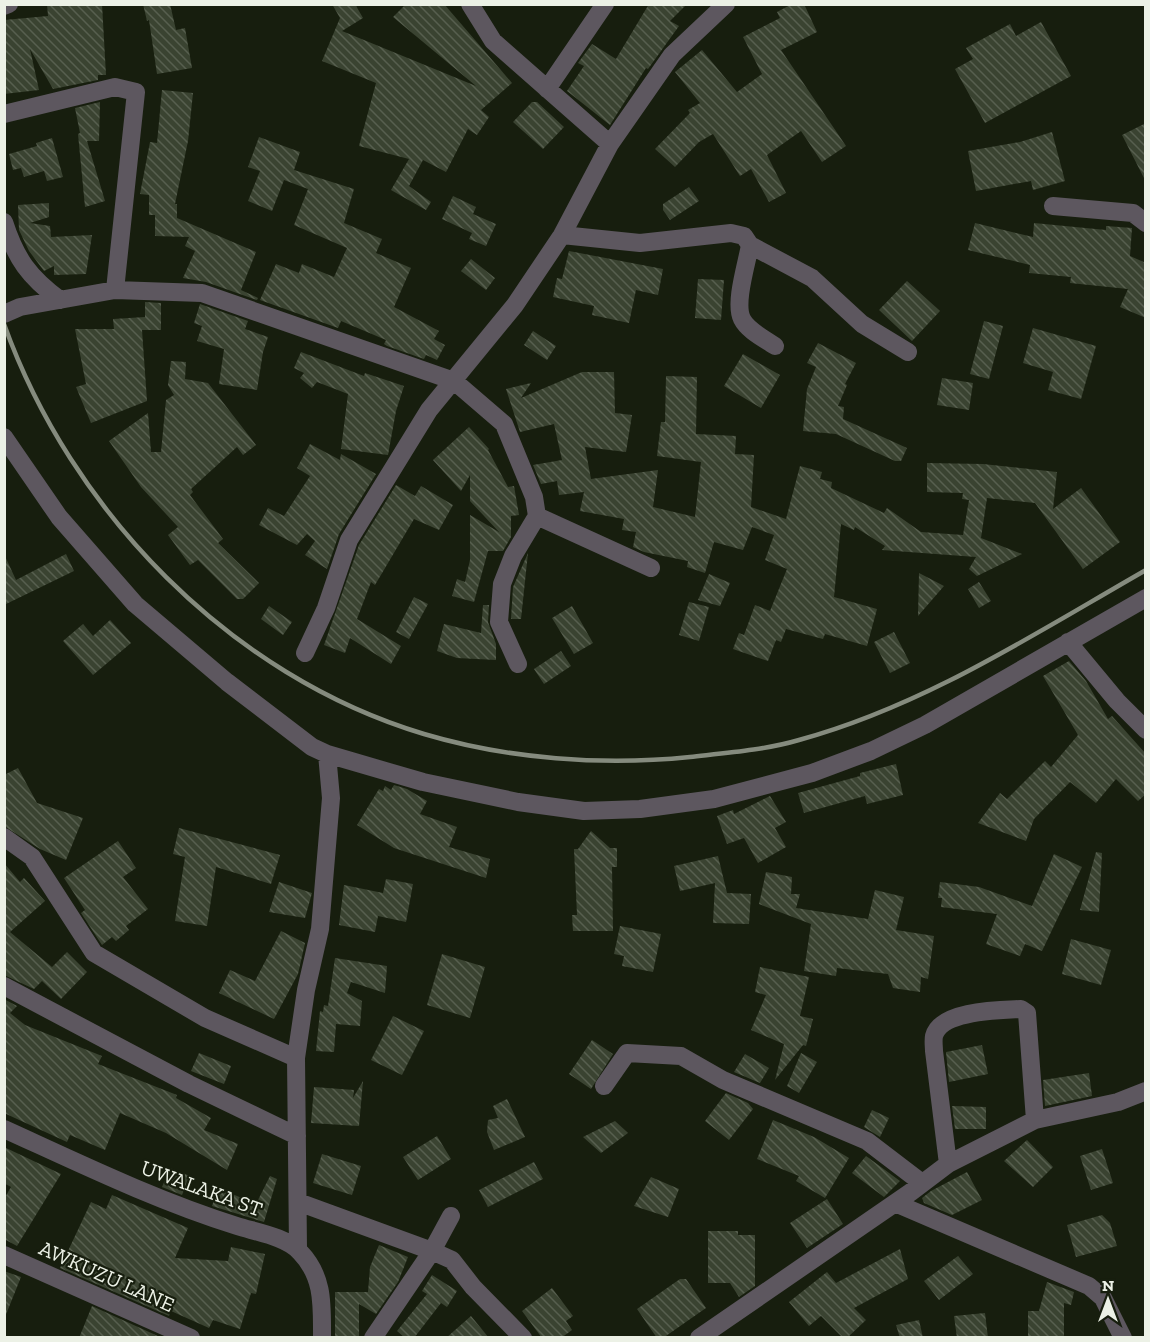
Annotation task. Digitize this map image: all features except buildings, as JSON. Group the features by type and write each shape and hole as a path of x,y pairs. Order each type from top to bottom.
{"street":[{"path":"4,6 9,4"},
{"path":"470,4 493,40 610,144"},
{"path":"547,89 605,4"},
{"path":"305,653 326,608 349,540 429,410 515,305 562,235 610,144 672,55 726,4"},
{"path":"4,114 115,87 136,92 115,290"},
{"path":"1053,206 1133,213 1146,224"},
{"path":"4,222 19,260 29,274 60,300"},
{"path":"562,235 639,243 731,233 744,236 750,245 812,278 862,324 908,352"},
{"path":"750,245 739,304 742,319 752,330 775,346"},
{"path":"4,314 20,307 115,290 202,293 454,381 504,424 534,497 537,516 513,556 502,584 499,622 518,664"},
{"path":"4,437 59,517 135,604 227,682 312,747 327,754 423,782 518,802 584,811 639,809 714,799 812,773 871,751 925,725 1146,598"},
{"path":"537,516 651,568"},
{"path":"1068,642 1117,701 1146,730"},
{"path":"298,1249 296,1058 306,990 320,929 331,798 327,754"},
{"path":"4,837 32,857 94,953 205,1018 296,1058"},
{"path":"4,986 189,1084 297,1136"},
{"path":"948,1164 934,1051 934,1036 945,1022 979,1012 1021,1009 1027,1013 1035,1120"},
{"path":"604,1086 627,1053 681,1056 723,1080 867,1141 922,1183"},
{"path":"699,1338 948,1164 1035,1120 1118,1102 1146,1091"},
{"name":"UWALAKA ST","path":"4,1130 136,1188 214,1219 270,1236 298,1249 314,1268 322,1293 322,1338"},
{"path":"298,1202 452,1260 472,1287 523,1338"},
{"path":"895,1203 1089,1286 1103,1298 1123,1338"},
{"path":"373,1338 432,1251 451,1216"},
{"name":"AWKUZU LANE","path":"4,1255 191,1338"}],"railway":[{"path":"4,324 33,393 71,459 115,521 166,577 224,628 286,672 353,707 424,734 456,743 522,755 624,761 745,751 799,740 845,726 934,688 1020,643 1146,570"}]}
